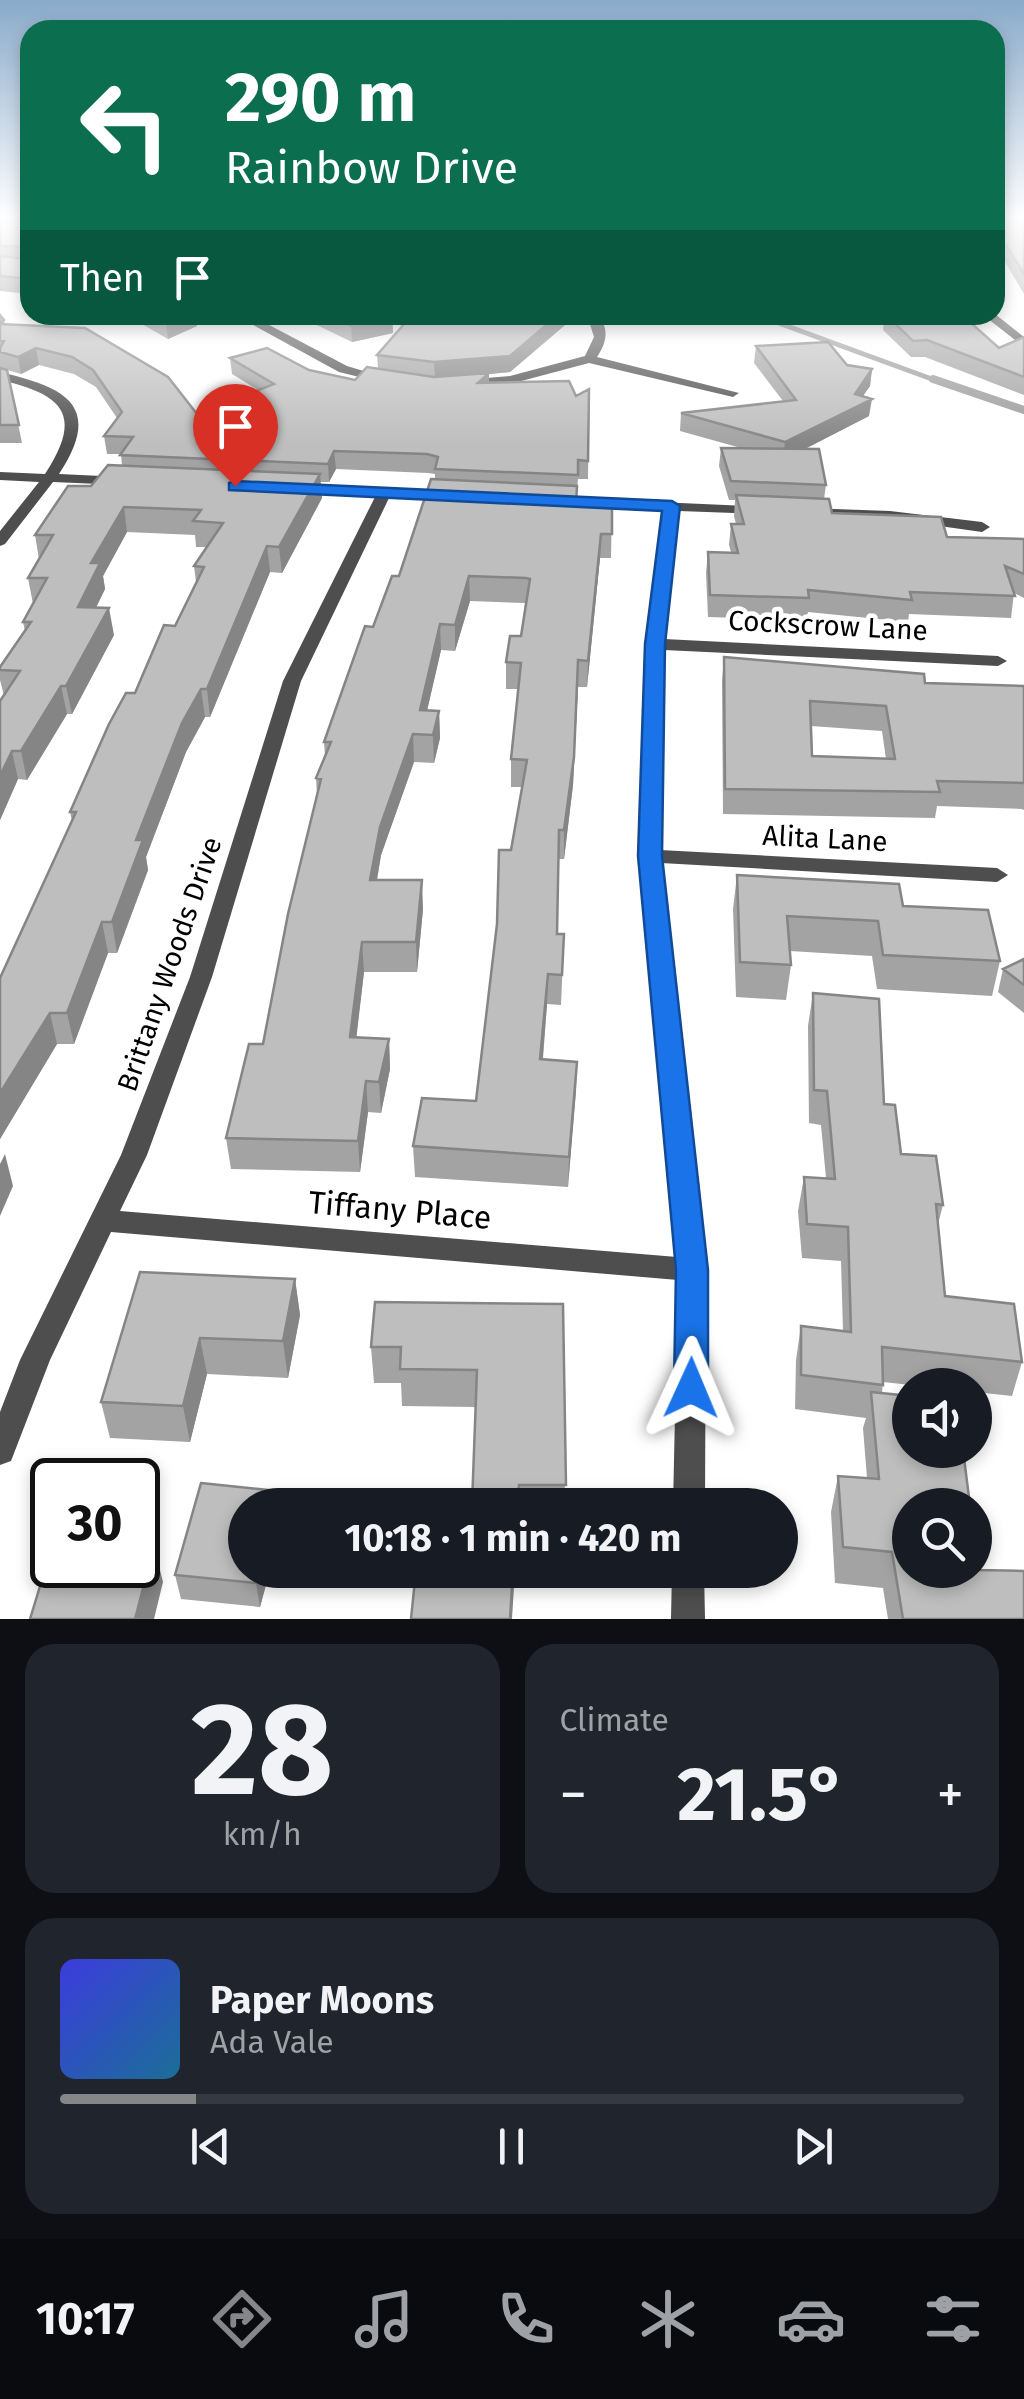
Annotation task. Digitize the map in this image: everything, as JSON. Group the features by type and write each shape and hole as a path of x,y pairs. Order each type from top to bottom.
{"street":[{"path":"260,325 343,368 408,384"},
{"path":"589,359 599,344 598,325"},
{"path":"1002,325 1024,343"},
{"path":"455,385 510,380 589,359 732,393"},
{"path":"0,376 38,385 53,394 68,408 74,426 68,451 0,541"},
{"path":"0,476 148,482"},
{"path":"286,488 480,497"},
{"name":"Brittany Woods Drive","path":"0,1451 35,1360 134,1155 201,977 292,681 384,493"},
{"path":"537,500 771,510"},
{"path":"672,506 655,644 650,856 692,1270 689,1488"},
{"path":"791,511 890,515 982,527"},
{"name":"Cockscrow Lane","path":"655,644 998,661"},
{"name":"Alita Lane","path":"650,856 996,875"},
{"name":"Tiffany Place","path":"101,1220 692,1270"},
{"path":"688,1588 688,1619"}],"building":[{"path":"0,324 85,328 168,377 197,414 274,384 230,358 267,348 309,370 355,380 367,367 434,377 489,373 478,383 569,381 576,396 589,389 588,461 578,460 578,475 435,469 438,457 427,454 334,451 328,464 120,455 133,437 104,436 122,412 93,370 72,357 36,348 18,357 0,352 4,341 0,340"},
{"path":"403,325 546,325 510,356 434,362 377,355"},
{"path":"896,325 973,325 999,348 1024,337 1024,377 927,340 913,341"},
{"path":"828,342 847,365 872,369 855,394 872,399 785,442 681,413 796,400 756,346"},
{"path":"0,368 7,370 19,425 0,425"},
{"path":"721,448 819,449 826,485 731,481"},
{"path":"108,465 320,474 279,547 267,546 207,689 201,689 182,723 136,840 143,840 112,922 102,922 67,1013 50,1013 0,1093 0,978 76,812 70,812 109,724 126,693 135,693 164,625 175,626 204,567 194,566 223,523 193,521 201,510 124,507 91,563 100,563 78,607 109,608 66,686 61,686 21,751 12,751 0,776 0,701 20,671 0,667 31,622 23,622 47,578 28,578 53,535 35,535 68,486 91,486"},
{"path":"431,479 577,486 576,506 612,507 612,534 601,534 588,661 578,660 574,757 564,830 559,830 557,934 564,934 562,975 548,974 540,1059 577,1062 569,1157 413,1146 422,1098 476,1101 497,924 499,850 511,850 527,760 511,759 521,663 506,662 510,636 521,636 530,579 526,578 469,576 455,625 440,624 420,710 439,711 433,735 413,734 380,827 370,880 422,880 416,942 362,942 350,1037 389,1039 379,1082 366,1081 358,1141 226,1138 249,1044 263,1044 288,914 321,779 316,778 331,742 324,742 365,626 373,627 392,576 399,576"},
{"path":"736,495 829,499 832,513 941,517 947,537 1024,539 1024,574 1005,566 1015,596 910,592 912,600 808,590 809,598 710,595 708,552 738,553 731,524 744,524"},
{"path":"724,657 924,674 925,683 1024,686 1024,783 937,781 940,792 725,789","holes":["810,701 886,706 895,759 812,756"]},
{"path":"737,875 899,884 903,906 988,910 1000,961 883,955 878,921 787,916 791,965 740,962"},
{"path":"1024,959 1024,985 1003,969"},
{"path":"813,993 879,999 884,1104 895,1105 901,1154 936,1156 943,1205 936,1204 945,1296 1014,1304 1022,1362 882,1347 883,1385 801,1375 801,1326 851,1332 848,1227 807,1224 804,1177 835,1179 827,1091 814,1090"},
{"path":"140,1272 295,1279 283,1341 200,1338 183,1406 101,1402"},
{"path":"375,1302 563,1304 566,1485 473,1488 477,1370 400,1369 401,1347 371,1347"},
{"path":"871,1392 892,1394 892,1468 965,1468 968,1488 892,1488 892,1552 843,1547 838,1476 879,1479"},
{"path":"201,1483 250,1488 228,1488 228,1580 175,1575"},
{"path":"992,1570 1024,1571 1024,1619 903,1619 898,1588 992,1588"},
{"path":"39,1588 143,1588 135,1619 30,1619"},
{"path":"414,1588 512,1588 510,1619 411,1619"}],"waterway":[{"path":"784,325 940,382"},
{"path":"933,379 1024,410"}],"route":[{"path":"235,486 672,506 655,644 650,856 692,1270 691,1388"}]}
